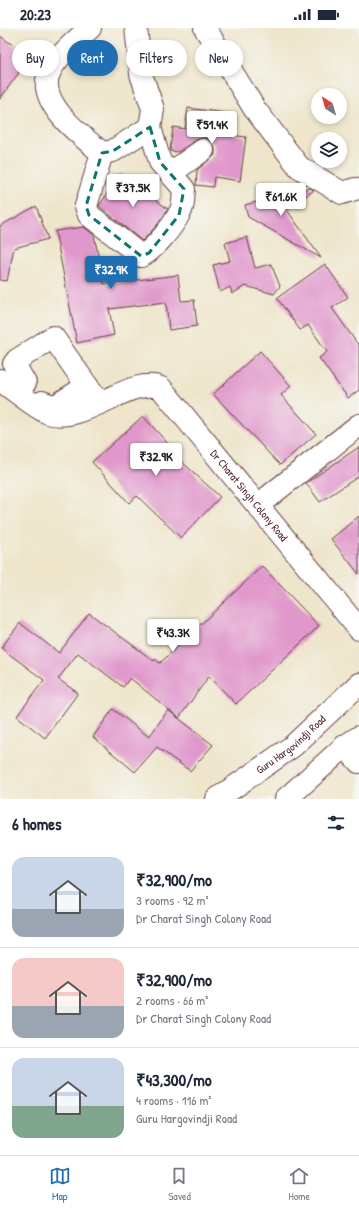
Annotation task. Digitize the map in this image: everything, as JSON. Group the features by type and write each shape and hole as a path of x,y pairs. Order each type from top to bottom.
{"street":[{"path":"90,28 52,67 47,77 48,88 51,103 78,133 102,153"},
{"path":"102,153 86,206 89,215 141,256 149,253 179,214 182,206 184,189 160,162 150,128 153,109 141,74 136,28"},
{"path":"205,28 254,108 299,167 342,193 354,189"},
{"path":"102,153 113,151 150,128"},
{"path":"171,173 203,150"},
{"path":"13,384 16,369 14,364 17,360 53,337 93,395"},
{"name":"Dr Charat Singh Colony Road","path":"13,384 46,412 58,414 82,411 93,395 155,385 161,388 359,630"},
{"path":"258,505 359,425"},
{"name":"Guru Hargovindji Road","path":"217,799 293,746 359,684"},
{"path":"286,799 354,748"}],"highlighted area":[{"path":"150,127 160,162 184,189 179,215 149,253 141,256 89,215 86,206 102,153 113,151"}],"building":[{"path":"0,36 12,44 12,76 16,76 0,99"},
{"path":"188,108 233,114 230,135 246,137 240,181 214,177 213,187 196,185 197,170 215,155 213,143 208,138 196,140 178,152 170,151 173,127 185,129"},
{"path":"120,174 168,209 158,224 142,241 99,206"},
{"path":"310,188 314,190 287,210 321,258 248,217 245,205"},
{"path":"36,206 48,239 14,248 7,281 0,280 0,226"},
{"path":"84,227 94,235 104,284 178,275 181,301 194,300 197,326 169,330 166,302 109,309 114,335 77,343 55,231"},
{"path":"247,237 255,268 271,264 280,286 274,294 245,286 232,294 230,287 220,292 213,265 230,261 225,243"},
{"path":"325,264 348,297 332,308 359,346 359,390 348,398 319,358 327,352 308,325 300,330 277,298"},
{"path":"260,351 291,386 281,395 316,434 280,465 213,394"},
{"path":"143,416 180,457 179,459 220,497 181,538 137,496 129,503 92,462"},
{"path":"359,447 359,476 320,502 306,483"},
{"path":"359,516 359,574 331,539"},
{"path":"262,566 319,626 236,704 209,676 179,718 130,678 123,687 78,653 58,679 78,693 45,738 17,716 44,680 1,648 20,623 59,653 89,613 154,661 155,659 160,663"},
{"path":"113,709 149,737 168,710 213,745 190,771 157,747 135,772 93,737"}]}
